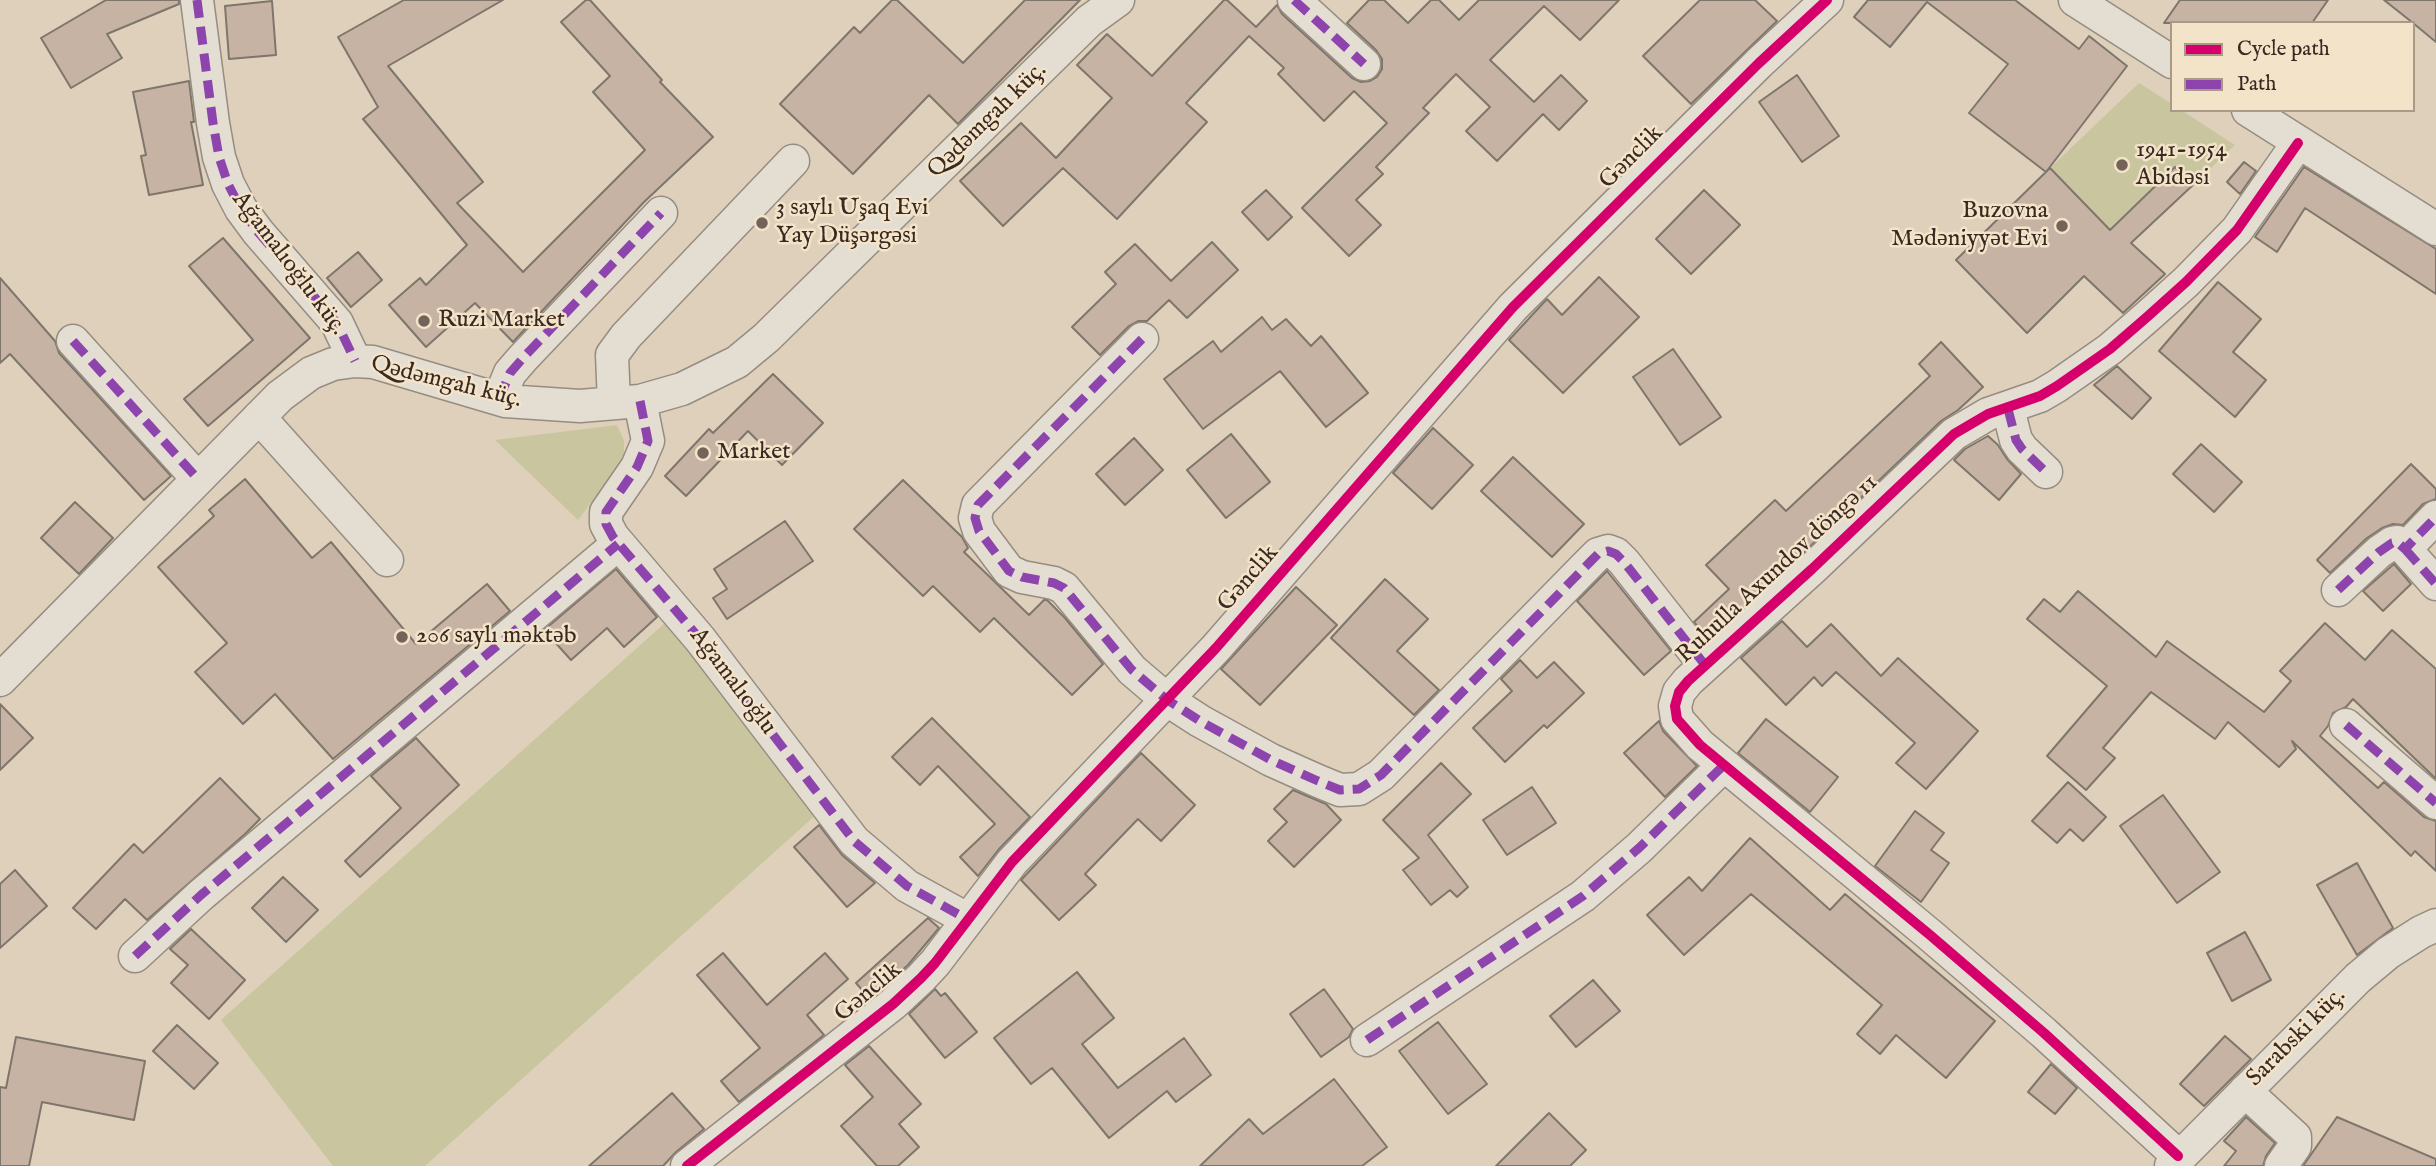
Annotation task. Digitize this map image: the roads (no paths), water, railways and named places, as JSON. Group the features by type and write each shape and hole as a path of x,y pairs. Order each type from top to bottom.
{"street":[{"name":"Ağamalıoğlu küç.","path":"197,0 213,123 219,157 228,184 241,209 258,232 337,323 355,361"},
{"name":"Qədəmgah küç.","path":"0,680 259,416 287,390 311,373 333,364 355,361 390,366 452,387 499,399 580,407 627,402 682,389 737,362 766,338 1089,21 1118,0"},
{"path":"1294,0 1364,64"},
{"name":"Gənclik","path":"687,1166 893,1003 935,963 1012,862 1216,648 1513,307 1749,73 1827,0"},
{"path":"2075,0 2170,61"},
{"path":"2251,112 2436,229"},
{"name":"Ruhulla Axundov döngə 11","path":"2175,1161 2034,1024 1700,745 1677,719 1675,706 1679,692 1705,665 1812,569 1954,434 1988,414 2008,409 2057,386 2110,349 2186,282 2237,230 2298,142"},
{"path":"627,402 612,355 626,336 793,161"},
{"path":"499,399 510,373 523,358 661,213"},
{"path":"1142,339 978,505 975,518 979,531 1009,571 1064,588 1117,655 1166,699 1271,760 1340,790 1360,789 1369,785 1598,554 1608,551 1624,562 1705,665"},
{"path":"73,341 197,478"},
{"name":"Ağamalıoğlu","path":"627,402 648,441 645,453 606,512 606,524 618,544 707,647 854,841 907,886 967,919"},
{"path":"2008,409 2016,440 2046,472"},
{"path":"259,416 387,560"},
{"path":"2405,549 2436,517"},
{"path":"2338,590 2379,552 2397,542 2436,584"},
{"path":"135,956 201,895 618,544"},
{"path":"2346,725 2436,803"},
{"path":"1367,1041 1583,896 1639,848 1724,765"},
{"name":"Sarabski küç.","path":"2175,1161 2358,978 2388,953 2436,925"},
{"path":"2245,1091 2295,1137 2295,1146 2281,1166"}],"place":[{"name":"1941-1954 Abidəsi","path":"2122,165"},
{"name":"3 saylı Uşaq Evi Yay Düşərgəsi","path":"762,223"},
{"name":"Buzovna Mədəniyyət Evi","path":"2062,226"},
{"name":"Ruzi Market","path":"424,321"},
{"name":"Market","path":"703,453"},
{"name":"206 saylı məktəb","path":"402,637"}]}
